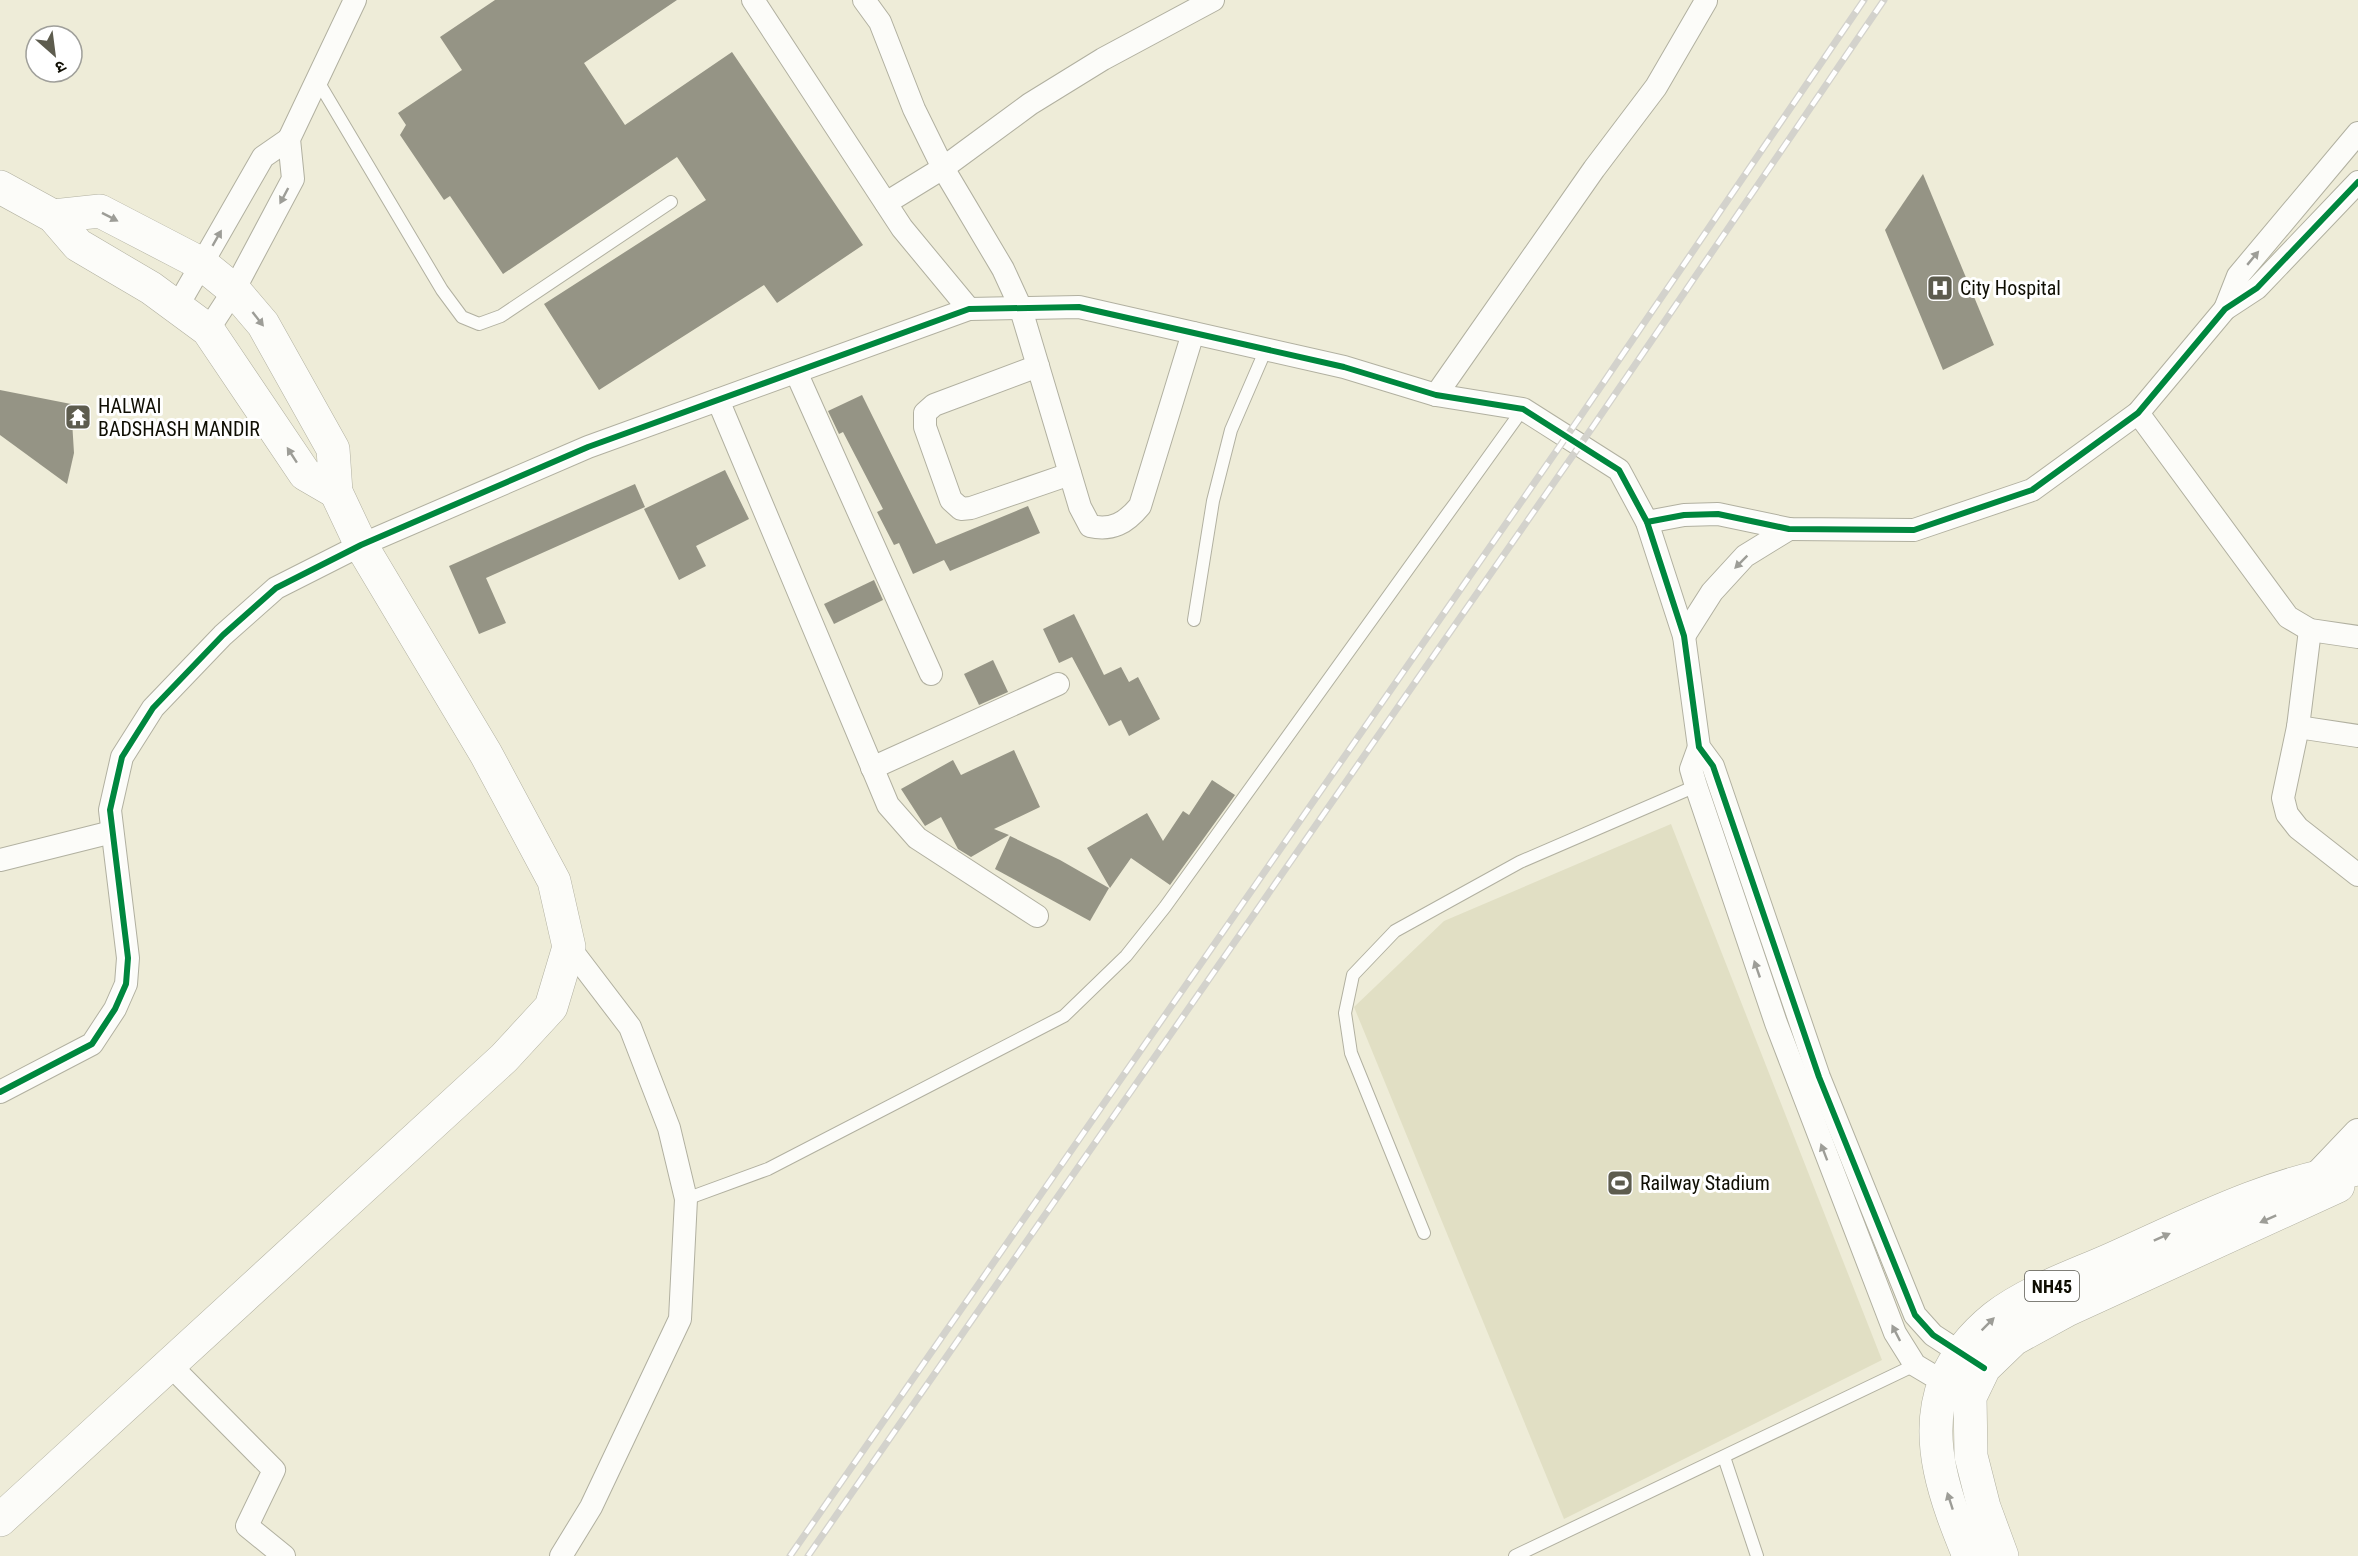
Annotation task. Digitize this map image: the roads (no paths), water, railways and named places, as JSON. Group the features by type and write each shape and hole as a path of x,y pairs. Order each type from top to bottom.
{"main road":[{"path":"5,194 53,216 78,245 151,288 208,330 305,474 336,492"},
{"path":"0,1520 504,1058 551,1007 569,947 554,881 486,754 361,545 336,492 333,449 263,324 234,290 202,264 100,211 53,216"},
{"name":"NH45","path":"1970,1556 1936,1457 1935,1426 1972,1360 2067,1310 2316,1187 2358,1169"},
{"name":"NH45","path":"2316,1187 2358,1175"},
{"name":"NH45","path":"1957,1390 1984,1508 2002,1556"}],"street":[{"path":"208,330 234,290 293,179 290,139 316,78 355,0"},
{"path":"753,0 902,228 969,309"},
{"path":"864,0 879,22 914,110 943,168 1003,268 1020,306 1080,507 1090,526 1106,529 1129,520 1140,506 1193,333"},
{"path":"886,203 943,168 1030,105 1103,59 1213,0"},
{"path":"1436,394 1594,169 1656,87 1706,1"},
{"path":"2225,309 2238,276 2358,133"},
{"path":"177,307 263,157 290,139"},
{"path":"1647,522 1684,515 1718,514 1789,529 1914,530 2032,490 2138,413 2225,309 2257,288 2358,182"},
{"path":"0,1092 92,1044 119,1001 126,984 128,958 110,810 122,758 153,708 223,635 276,588 361,545 588,447 969,309 1020,306 1079,307 1344,367 1436,394 1523,409 1619,470 1647,522 1684,636 1699,747 1691,768 1695,786 1776,1023 1895,1333 1915,1365 1957,1390"},
{"path":"1038,366 934,405 925,413 925,427 951,500 961,509 971,508 1070,474"},
{"path":"796,372 931,674"},
{"path":"718,400 888,805 917,838 1037,916"},
{"path":"2138,413 2288,617 2310,630 2358,637"},
{"path":"1684,636 1712,592 1745,556 1789,529"},
{"path":"2310,630 2298,727 2283,798 2287,814 2298,828 2358,875"},
{"path":"872,768 1058,684"},
{"path":"2298,727 2358,736"},
{"path":"1699,747 1713,766 1819,1077 1915,1315 1933,1335 1972,1360"},
{"path":"0,860 112,832"},
{"path":"561,1556 591,1507 680,1319 686,1199 669,1128 630,1027 569,947"},
{"path":"2316,1187 2358,1133"},
{"path":"170,1365 274,1470 247,1526 284,1556"}],"lane":[{"path":"316,78 442,290 462,316 479,324 501,316 671,202"},
{"path":"1194,620 1213,501 1231,430 1266,349"},
{"path":"686,1199 768,1169 1064,1016 1126,956 1165,907 1523,409"},
{"path":"1424,1233 1351,1053 1345,1012 1353,975 1395,931 1520,862 1695,786"},
{"path":"1515,1556 1915,1365"},
{"path":"1724,1457 1757,1556"}],"railway":[{"path":"790,1556 1580,417 1864,0"},
{"path":"808,1556 1594,425 1884,0"}],"place":[{"name":"City Hospital","path":"1940,288"},
{"name":"HALWAI BADSHASH MANDIR","path":"78,417"},
{"name":"Railway Stadium","path":"1620,1183"}]}
